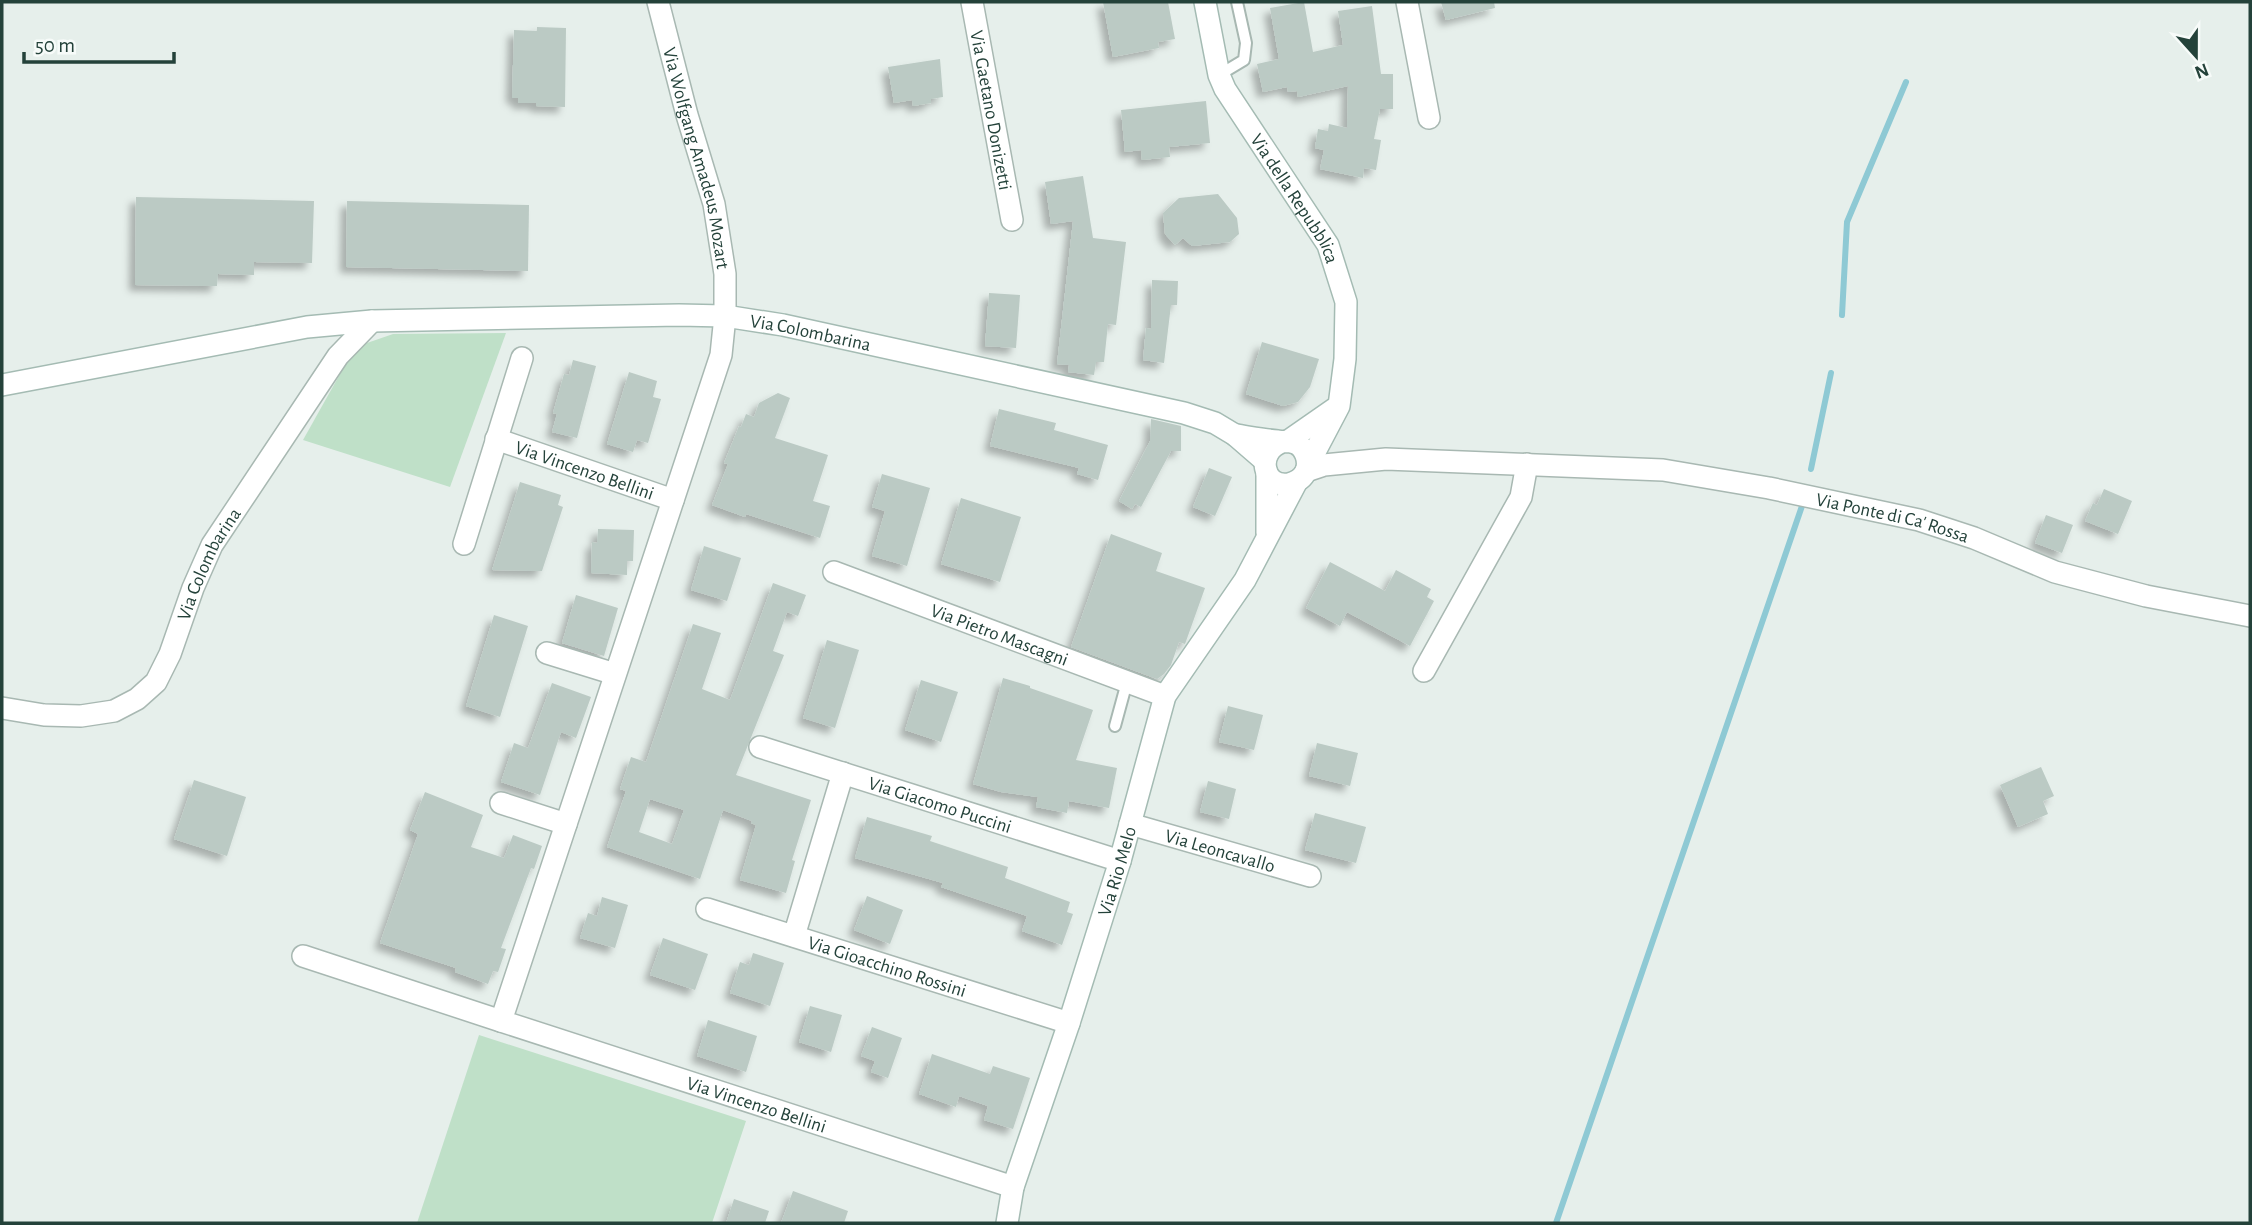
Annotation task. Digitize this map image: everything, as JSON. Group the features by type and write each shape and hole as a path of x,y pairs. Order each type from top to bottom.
{"street":[{"name":"Via Wolfgang Amadeus Mozart","path":"658,2 687,115 714,204 725,274 725,316"},
{"name":"Via Gaetano Donizetti","path":"971,2 1012,220"},
{"name":"Via della Repubblica","path":"1205,2 1219,75 1225,89 1328,245 1346,302 1345,359 1339,406 1303,472"},
{"path":"1407,2 1429,118"},
{"name":"Via Colombarina","path":"2,385 307,327 372,321 725,316 783,325 1144,403 1215,423 1235,435 1266,467"},
{"name":"Via Vincenzo Bellini","path":"501,1021 720,355 725,316"},
{"name":"Via Colombarina","path":"2,708 44,715 81,716 114,711 137,699 156,682 170,654 193,588 212,545 338,356 372,321"},
{"name":"Via Vincenzo Bellini","path":"464,544 522,358"},
{"path":"1285,442 1295,443 1305,452 1303,472 1291,484 1278,483 1266,467 1270,449 1339,406"},
{"name":"Via Colombarina","path":"1235,435 1285,442"},
{"name":"Via Vincenzo Bellini","path":"496,439 673,500"},
{"name":"Via Ponte di Ca' Rossa","path":"1303,472 1324,465 1386,459 1662,470 1769,488 1919,520 1974,538 2055,572 2133,593 2250,616"},
{"path":"1424,671 1521,497 1527,464"},
{"name":"Via Rio Melo","path":"1266,467 1267,538"},
{"name":"Via Rio Melo","path":"1007,1223 1013,1187 1120,861 1165,696 1245,580 1303,472"},
{"name":"Via Pietro Mascagni","path":"834,572 1165,696"},
{"path":"547,653 615,674"},
{"name":"Via Giacomo Puccini","path":"760,747 1120,861"},
{"path":"794,936 843,773"},
{"path":"500,803 566,824"},
{"name":"Via Leoncavallo","path":"1130,824 1310,876"},
{"name":"Via Gioacchino Rossini","path":"707,908 1069,1023"},
{"name":"Via Vincenzo Bellini","path":"303,956 1013,1187"}],"lane":[{"path":"1219,75 1244,60 1246,43 1237,2"},
{"path":"1115,726 1127,682"}],"green space":[{"path":"506,333 450,487 303,440 349,358 367,343 393,334"},
{"path":"479,1035 746,1121 712,1223 417,1223"}],"building":[{"path":"1103,2 1168,2 1175,39 1158,42 1159,48 1113,57"},
{"path":"1304,2 1313,52 1343,45 1338,11 1372,6 1381,74 1393,74 1393,109 1380,109 1374,139 1381,140 1376,170 1364,168 1363,178 1320,169 1324,150 1315,148 1318,129 1328,131 1329,124 1347,128 1348,86 1298,97 1297,91 1288,92 1287,87 1263,92 1257,64 1279,59 1270,8"},
{"path":"1441,2 1494,2 1495,8 1446,20"},
{"path":"537,27 566,28 565,107 518,103 518,98 512,98 514,30 537,31"},
{"path":"940,59 943,97 931,99 931,103 913,106 912,100 894,103 888,67"},
{"path":"1206,101 1210,143 1169,147 1170,157 1142,160 1141,150 1125,152 1121,110"},
{"path":"1083,176 1093,238 1126,242 1116,325 1108,324 1104,362 1096,362 1094,375 1068,372 1069,365 1057,364 1073,221 1051,224 1045,182"},
{"path":"1218,194 1237,218 1239,234 1230,242 1192,246 1183,238 1175,245 1165,234 1163,213 1179,198"},
{"path":"136,197 314,201 312,263 254,262 254,275 218,274 217,286 135,285"},
{"path":"347,201 529,205 528,271 346,267"},
{"path":"1152,280 1178,281 1177,305 1171,305 1164,363 1143,360 1146,328 1151,329"},
{"path":"989,293 1020,295 1016,348 985,346"},
{"path":"1262,342 1319,359 1310,387 1298,402 1283,406 1246,394"},
{"path":"573,360 596,366 577,438 552,432 557,414 553,413 564,374 569,375"},
{"path":"629,372 657,381 653,397 661,399 648,443 637,440 633,452 607,444"},
{"path":"778,393 790,398 775,438 828,455 813,501 830,506 820,538 712,505 728,464 724,463 746,414 754,417 759,403"},
{"path":"999,409 1056,423 1054,430 1108,445 1098,480 1077,474 1079,468 990,446"},
{"path":"1151,419 1181,426 1181,451 1171,451 1141,507 1135,504 1132,509 1119,501 1150,441"},
{"path":"1209,468 1232,477 1215,516 1193,507"},
{"path":"882,474 930,488 907,566 872,556 885,511 872,507"},
{"path":"520,482 561,495 558,505 563,507 542,571 492,570"},
{"path":"2104,489 2132,501 2118,534 2085,521 2093,503 2097,505"},
{"path":"961,498 1021,517 1000,582 941,564"},
{"path":"2046,515 2073,525 2062,553 2035,543"},
{"path":"598,529 634,530 633,561 627,561 627,575 591,573 592,542 597,543"},
{"path":"1111,534 1162,553 1156,571 1205,588 1185,644 1179,642 1171,665 1157,679 1071,647"},
{"path":"704,546 741,558 727,601 691,590"},
{"path":"1330,562 1385,591 1396,570 1431,589 1427,597 1434,601 1410,646 1347,612 1340,626 1306,608"},
{"path":"773,583 806,595 798,616 787,612 773,651 784,655 736,775 811,800 792,860 795,861 786,893 740,880 756,825 723,810 700,879 607,847 626,791 620,789 631,757 646,762 693,624 721,633 702,689 730,700","holes":["650,799 684,810 672,844 639,832"]},
{"path":"576,595 618,608 604,656 562,643"},
{"path":"494,615 528,626 500,717 466,706"},
{"path":"827,640 859,650 835,728 803,718"},
{"path":"1003,678 1093,710 1076,760 1117,768 1109,808 1069,801 1067,813 1036,807 1038,797 1001,792 973,784"},
{"path":"921,680 958,692 941,742 905,730"},
{"path":"552,683 591,697 576,738 561,732 540,795 501,782 514,743 528,748"},
{"path":"1228,706 1263,715 1254,750 1219,742"},
{"path":"1317,743 1358,753 1350,786 1309,776"},
{"path":"2041,767 2054,796 2043,801 2048,814 2018,827 2000,785"},
{"path":"194,780 246,797 227,856 174,839"},
{"path":"1208,781 1236,789 1229,819 1200,812"},
{"path":"425,792 483,815 471,847 504,858 513,835 542,846 501,948 506,949 498,972 493,971 488,984 455,972 456,968 380,943 418,834 410,830"},
{"path":"1315,813 1366,827 1356,863 1305,850"},
{"path":"867,817 932,836 930,841 1008,867 1005,878 1070,902 1067,912 1073,914 1062,945 1022,931 1027,916 941,887 943,883 855,858"},
{"path":"867,896 903,910 890,944 854,930"},
{"path":"602,897 628,905 615,948 580,938 588,913 597,916"},
{"path":"663,938 708,954 695,990 650,975"},
{"path":"753,953 784,963 770,1006 730,993 740,962 749,965"},
{"path":"810,1006 842,1015 831,1052 799,1042"},
{"path":"708,1020 757,1036 746,1072 697,1056"},
{"path":"872,1027 902,1038 888,1078 871,1072 875,1061 861,1056"},
{"path":"932,1054 990,1074 993,1066 1030,1078 1013,1129 984,1120 988,1106 959,1096 956,1107 919,1094"},
{"path":"793,1191 848,1211 844,1223 781,1223"},
{"path":"734,1199 769,1211 765,1223 726,1223"}],"waterway":[{"path":"1842,315 1847,222 1906,82"},
{"path":"1811,469 1831,373"},
{"path":"1556,1223 1802,506"}]}
